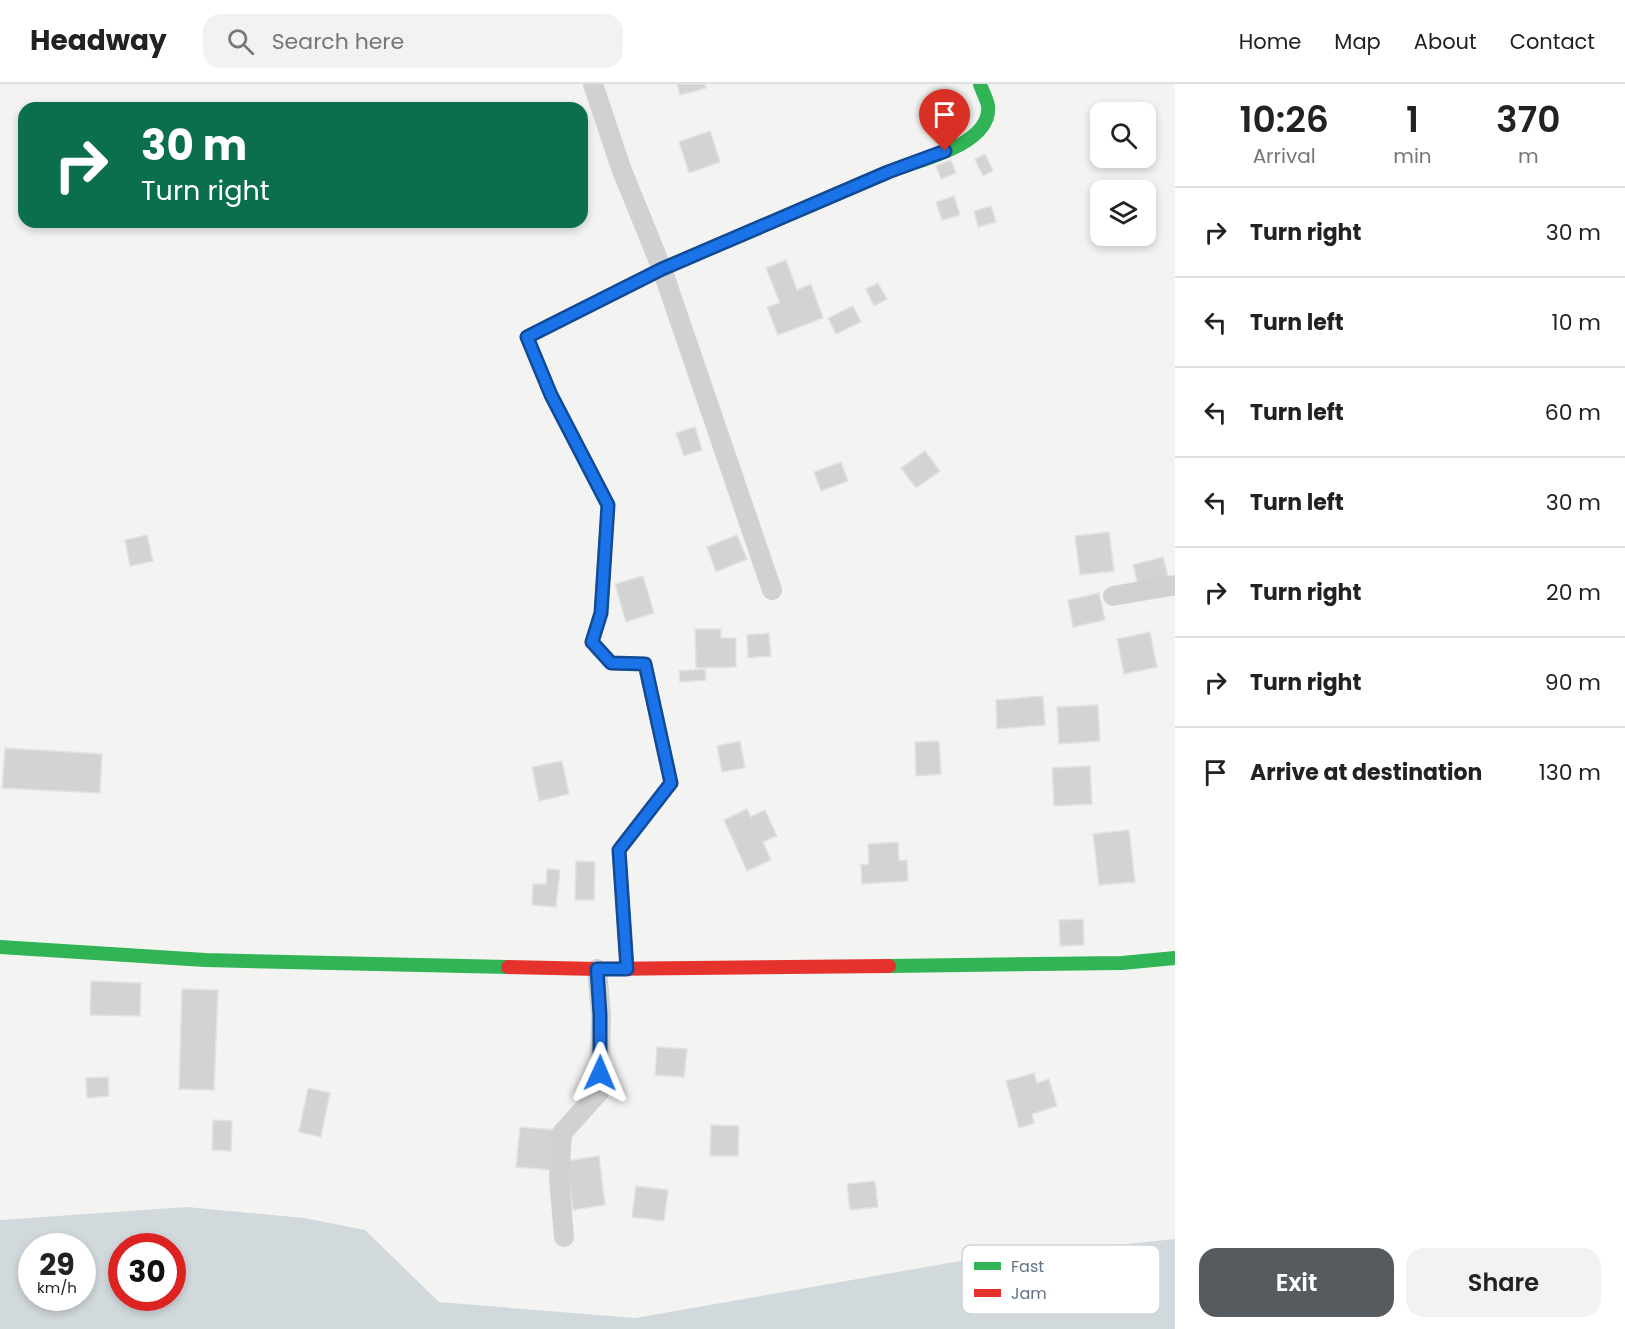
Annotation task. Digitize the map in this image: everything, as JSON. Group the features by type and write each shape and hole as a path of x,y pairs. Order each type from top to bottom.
{"street":[{"path":"593,84 621,168 662,269 771,590"},
{"path":"627,969 619,850 671,783 645,664 611,663 592,642 601,613 608,505 551,395 527,337 662,269 888,172 963,144 983,128 988,107 980,84"},
{"path":"1113,596 1175,585"},
{"path":"0,947 205,960 597,969 1122,963 1175,958"},
{"path":"564,1236 559,1178 562,1133 599,1092 600,1015 597,969"}],"shaded area":[{"path":"187,1207 304,1218 365,1230 439,1302 635,1318 962,1261 962,1314 1160,1314 1160,1245 1116,1245 1175,1239 1175,1329 0,1329 0,1220"}],"building":[{"path":"677,84 705,84 706,88 680,95"},
{"path":"710,131 720,162 689,173 679,142"},
{"path":"985,154 993,171 983,176 975,159"},
{"path":"951,160 956,173 941,179 936,166"},
{"path":"954,196 960,215 942,220 936,202"},
{"path":"991,206 996,222 978,227 974,211"},
{"path":"786,260 797,290 811,284 823,318 778,335 767,307 780,303 766,268"},
{"path":"878,283 887,299 874,306 866,289"},
{"path":"853,306 861,322 836,334 828,318"},
{"path":"695,427 702,450 684,456 676,433"},
{"path":"925,451 940,471 916,488 901,468"},
{"path":"841,462 848,481 821,491 814,472"},
{"path":"1109,532 1114,571 1080,575 1075,536"},
{"path":"147,535 153,561 130,566 125,540"},
{"path":"737,535 747,559 716,572 707,547"},
{"path":"1163,557 1169,580 1139,589 1133,565"},
{"path":"643,576 654,613 626,622 615,584"},
{"path":"1099,593 1105,620 1073,627 1068,600"},
{"path":"695,629 721,629 721,638 736,638 736,667 696,668"},
{"path":"1150,632 1157,667 1124,674 1117,639"},
{"path":"769,633 771,656 748,658 747,635"},
{"path":"705,669 706,680 680,682 679,671"},
{"path":"1043,696 1045,725 997,729 996,700"},
{"path":"1098,705 1100,741 1059,744 1057,707"},
{"path":"740,741 745,768 722,772 717,746"},
{"path":"939,741 941,774 916,776 915,742"},
{"path":"5,748 102,754 100,793 2,788"},
{"path":"562,761 569,794 539,801 532,767"},
{"path":"1090,766 1092,804 1054,806 1052,768"},
{"path":"747,809 751,817 765,810 777,836 763,842 771,860 747,871 724,820"},
{"path":"1129,830 1135,882 1099,885 1093,834"},
{"path":"898,842 899,861 907,860 908,881 862,884 861,865 869,864 868,844"},
{"path":"576,861 595,862 594,900 575,900"},
{"path":"547,869 560,870 556,907 532,905 533,884 546,884"},
{"path":"1083,919 1084,945 1060,946 1059,920"},
{"path":"91,981 141,983 140,1016 90,1015"},
{"path":"182,989 218,990 214,1090 179,1089"},
{"path":"657,1047 687,1049 684,1077 655,1075"},
{"path":"1034,1073 1037,1083 1049,1079 1057,1106 1032,1114 1034,1123 1019,1128 1006,1081"},
{"path":"108,1077 109,1096 87,1098 86,1078"},
{"path":"308,1088 330,1093 321,1137 299,1132"},
{"path":"213,1120 232,1121 231,1151 212,1150"},
{"path":"711,1125 739,1126 738,1156 710,1156"},
{"path":"520,1127 555,1130 551,1170 516,1167"},
{"path":"599,1156 605,1205 573,1210 566,1161"},
{"path":"875,1181 878,1207 850,1210 847,1184"},
{"path":"636,1186 668,1190 664,1221 632,1217"}],"traffic: fast":[{"path":"893,170 953,149 979,131 986,119 988,106 980,84"},
{"path":"550,325 527,337 551,395 608,505 601,613 592,642 611,663 645,664 651,692"},
{"path":"0,947 205,960 508,967"},
{"path":"889,966 1122,963 1175,958"}],"traffic: jam":[{"path":"550,325 662,269 893,170"},
{"path":"627,969 619,850 671,783 651,692"},
{"path":"508,967 597,969 889,966"}],"route":[{"path":"600,1073 597,969 627,969 619,850 671,783 645,664 611,663 592,642 601,613 608,505 551,395 527,337 662,269 888,172 945,151"}]}
